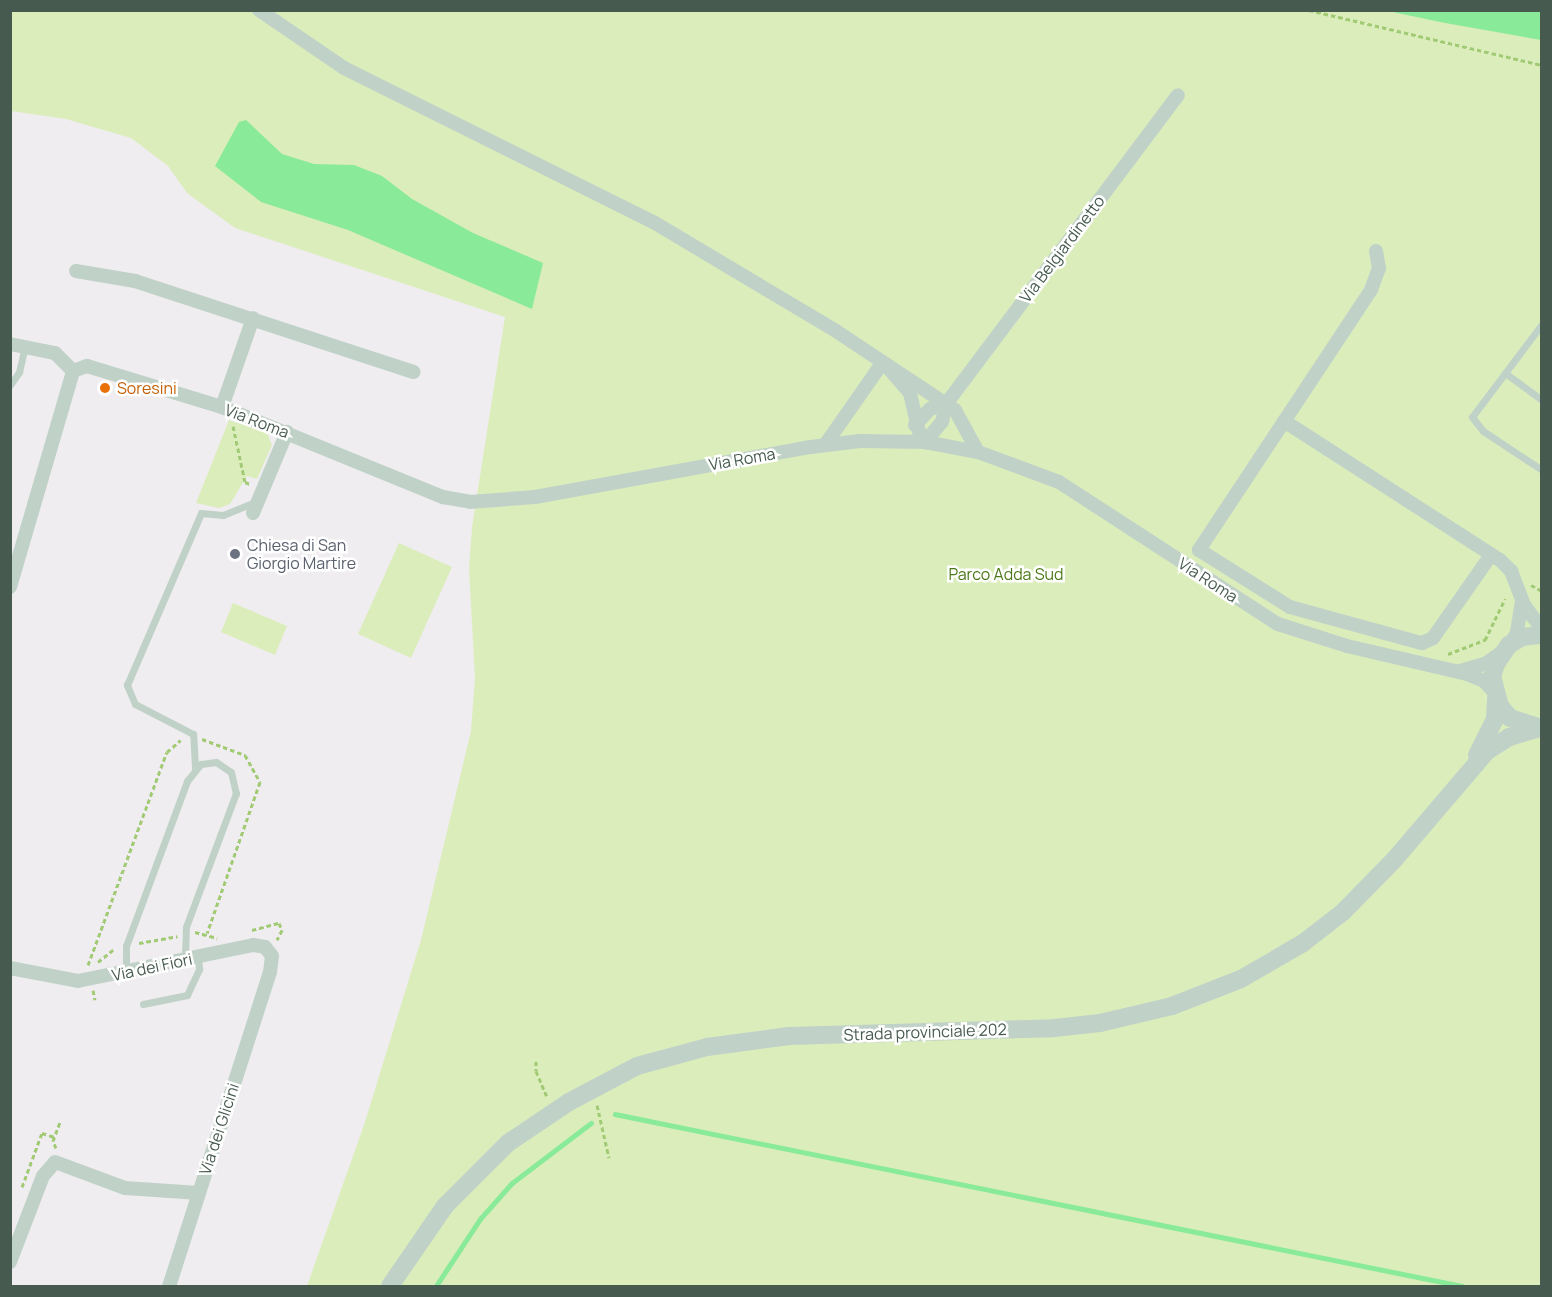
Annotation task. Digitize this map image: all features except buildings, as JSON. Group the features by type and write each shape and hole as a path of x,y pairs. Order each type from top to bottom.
{"street":[{"path":"259,10 344,68 655,223 883,362 955,410 978,452"},
{"name":"Via Belgiardinetto","path":"946,404 1178,95"},
{"path":"1376,251 1379,268 1371,290 1198,550 1257,589 1314,616 1427,642 1491,555"},
{"path":"76,271 135,281 414,372"},
{"path":"228,410 253,318"},
{"path":"10,344 55,353 73,371 10,587"},
{"path":"883,362 910,393 917,421 926,442 942,422 946,404"},
{"path":"825,445 883,362"},
{"name":"Via Roma","path":"73,371 87,366 228,410 443,497 470,502 535,497 825,445 900,440 926,442 978,452 1059,482 1278,624 1347,646 1479,679 1494,694"},
{"path":"900,440 930,409 946,404"},
{"path":"1284,421 1491,555 1511,571 1522,600 1542,629"},
{"path":"258,501 287,432"},
{"path":"1506,648 1517,632 1522,600"},
{"path":"1506,648 1522,638 1542,635"},
{"name":"Via Roma","path":"1455,672 1485,664 1506,648"},
{"name":"Strada provinciale 202","path":"1463,776 1492,728 1494,671 1506,648"},
{"name":"Strada provinciale 202","path":"1494,694 1510,718 1541,728"},
{"name":"Strada provinciale 202","path":"390,1287 445,1206 508,1143 554,1112 637,1066 707,1047 789,1036 1074,1027 1126,1019 1195,999 1263,967 1342,912 1394,860 1463,776 1501,741 1541,728"},
{"name":"Via dei Fiori","path":"10,968 78,981 253,945 269,952"},
{"name":"Via dei Glicini","path":"169,1287 270,972 269,952"},
{"path":"10,1262 43,1176 55,1162 125,1188 199,1193"}],"lane":[{"path":"1542,324 1477,410 1474,422 1542,470"},
{"path":"10,385 19,372 25,346"},
{"path":"1505,373 1542,400"},
{"path":"126,972 126,946 187,781 195,768 193,734 135,704 127,685 201,513 223,515 258,501"},
{"path":"143,1004 187,995 199,969 192,958 185,934 237,788 231,772 222,764 209,762 195,768"}],"path":[{"path":"1309,10 1542,65"},
{"path":"228,410 244,482 258,501"},
{"path":"248,931 282,926 269,952"},
{"path":"77,965 96,963 110,949 185,934 201,931 218,938 228,936"},
{"path":"537,1061 538,1077 554,1112"},
{"path":"592,1090 609,1158"},
{"path":"60,1122 53,1141 56,1148 65,1153 62,1165"}],"green space":[{"name":"Parco Adda Sud","path":"11,11 1541,11 1541,1286 307,1286 365,1122 421,940 471,731 475,678 469,569 472,527 505,317 235,228 187,193 168,166 131,138 66,119 11,111"},
{"path":"229,420 267,433 272,445 257,479 247,476 230,504 219,508 196,503"},
{"path":"399,543 452,567 411,658 358,634"},
{"path":"233,603 287,626 275,655 221,632"}],"shaded area":[{"path":"1388,11 1541,11 1541,40 1445,23"},
{"path":"246,120 282,154 314,164 354,165 382,176 412,199 473,233 543,263 532,309 348,230 261,202 215,166 239,122"}],"waterway":[{"path":"615,1114 1462,1286"},
{"path":"436,1286 480,1219 512,1183 591,1123"}],"place":[{"name":"Soresini","path":"105,388"},
{"name":"Chiesa di San Giorgio Martire","path":"235,554"}]}
